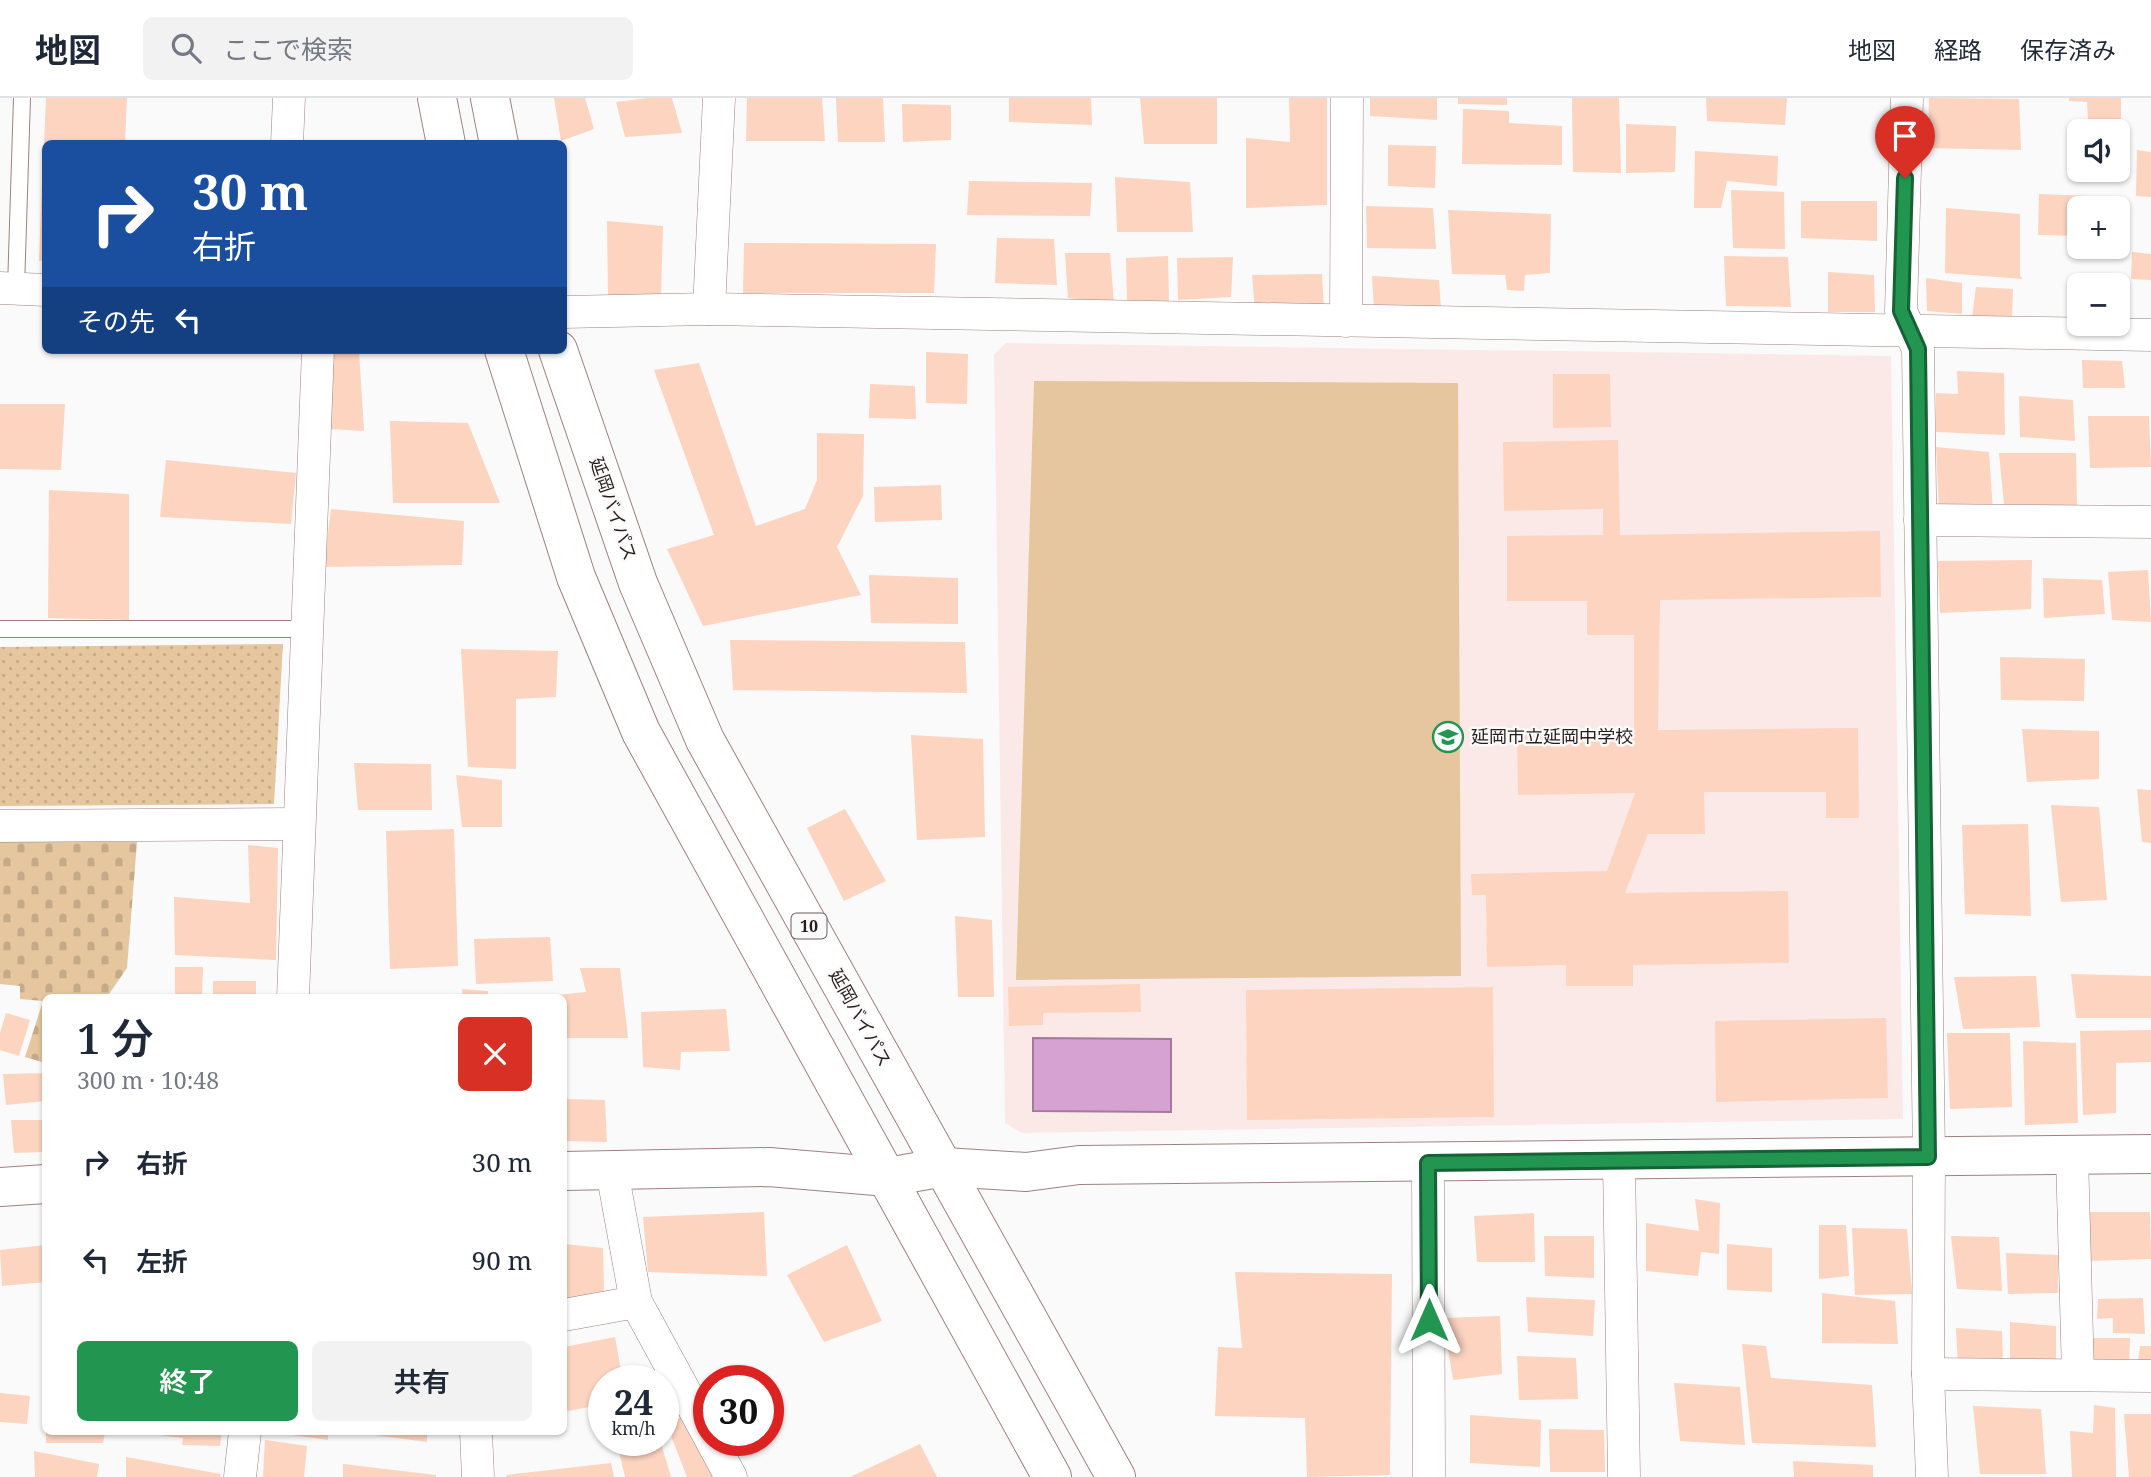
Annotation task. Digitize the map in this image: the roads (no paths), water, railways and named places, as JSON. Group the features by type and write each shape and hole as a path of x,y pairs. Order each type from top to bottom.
{"main road":[{"path":"437,98 445,140"},
{"path":"490,98 498,140"},
{"path":"505,354 576,577 641,732 1052,1477"},
{"name":"延岡バイパス","path":"559,354 638,583 705,740 1116,1477"},
{"path":"567,1171 769,1167 888,1177 944,1167 1026,1172 1079,1166 2151,1154"},
{"path":"0,1186 42,1184"}],"street":[{"path":"287,140 289,98"},
{"path":"709,309 719,98"},
{"path":"1346,321 1347,98"},
{"path":"1908,98 1901,311 1918,349 1928,1157 1928,1374 1932,1477"},
{"path":"567,312 709,309 2151,335"},
{"path":"293,994 318,354"},
{"path":"1920,520 2151,522"},
{"path":"0,826 298,824"},
{"path":"2072,1155 2078,1375"},
{"path":"1619,1161 1624,1477"},
{"path":"1428,1163 1429,1477"},
{"path":"612,1171 636,1301 693,1407"},
{"path":"567,1314 636,1301"},
{"path":"1928,1374 2151,1376"},
{"path":"240,1477 245,1435"},
{"path":"477,1435 478,1477"},
{"path":"720,1456 731,1477"}],"lane":[{"path":"20,289 22,98"},
{"path":"0,629 306,629"}],"place":[{"name":"延岡市立延岡中学校","path":"1448,737"}]}
